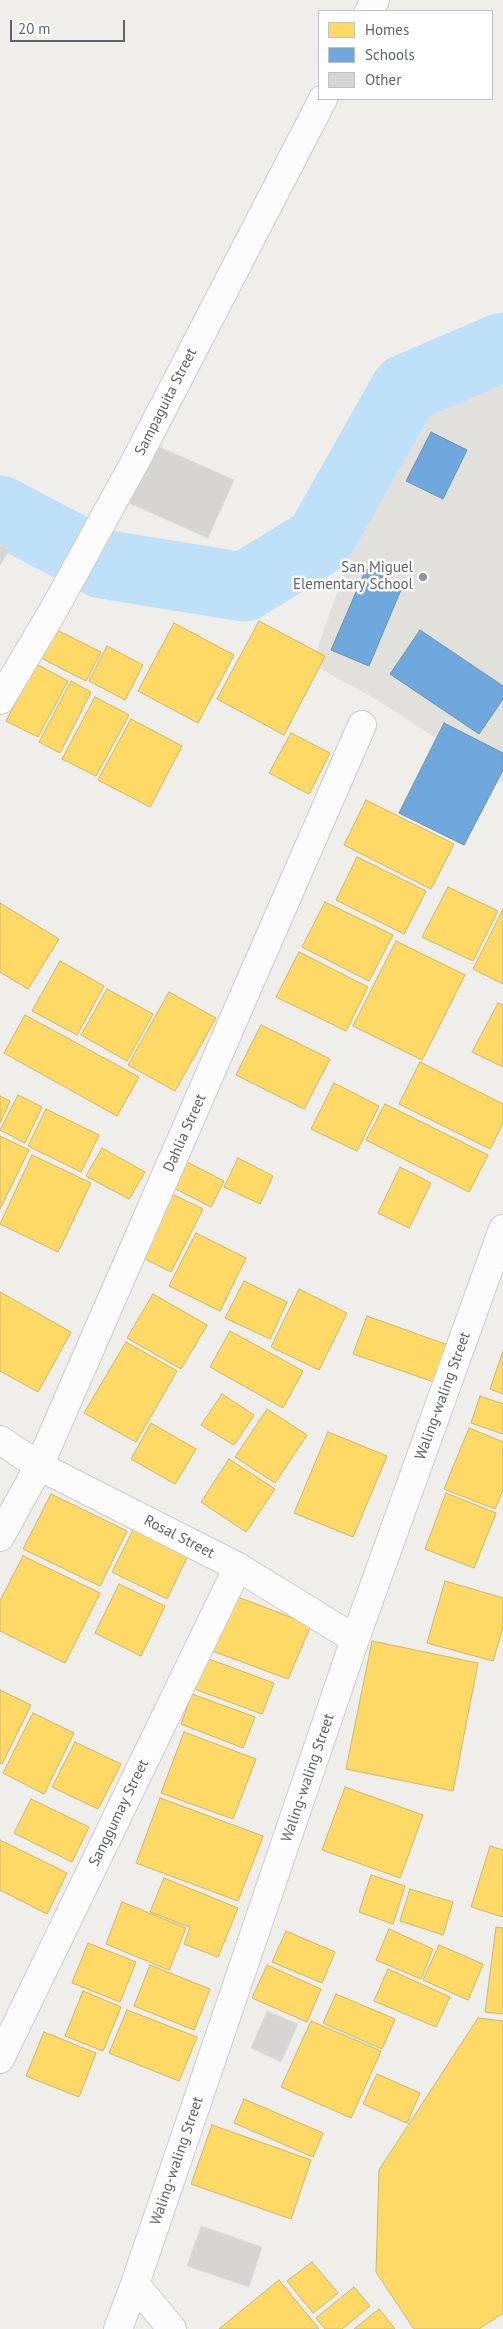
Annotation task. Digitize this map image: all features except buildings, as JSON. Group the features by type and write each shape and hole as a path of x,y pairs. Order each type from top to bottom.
{"street":[{"name":"Sampaguita Street","path":"0,700 74,573 136,460 322,100"},
{"name":"Dahlia Street","path":"0,1537 39,1466 362,725"},
{"name":"Waling-waling Street","path":"118,2329 355,1639 503,1229"},
{"name":"Rosal Street","path":"0,1440 39,1466 238,1568 355,1639"},
{"name":"Sanggumay Street","path":"0,2059 238,1568"},
{"path":"135,2284 172,2329"}],"shaded area":[{"name":"San Miguel Elementary School","path":"503,374 503,782 379,701 312,664 373,490 443,398"}],"waterway":[{"path":"0,510 102,564 244,587 319,541 405,389 503,347"}],"place":[{"name":"San Miguel Elementary School","path":"423,577"}]}
